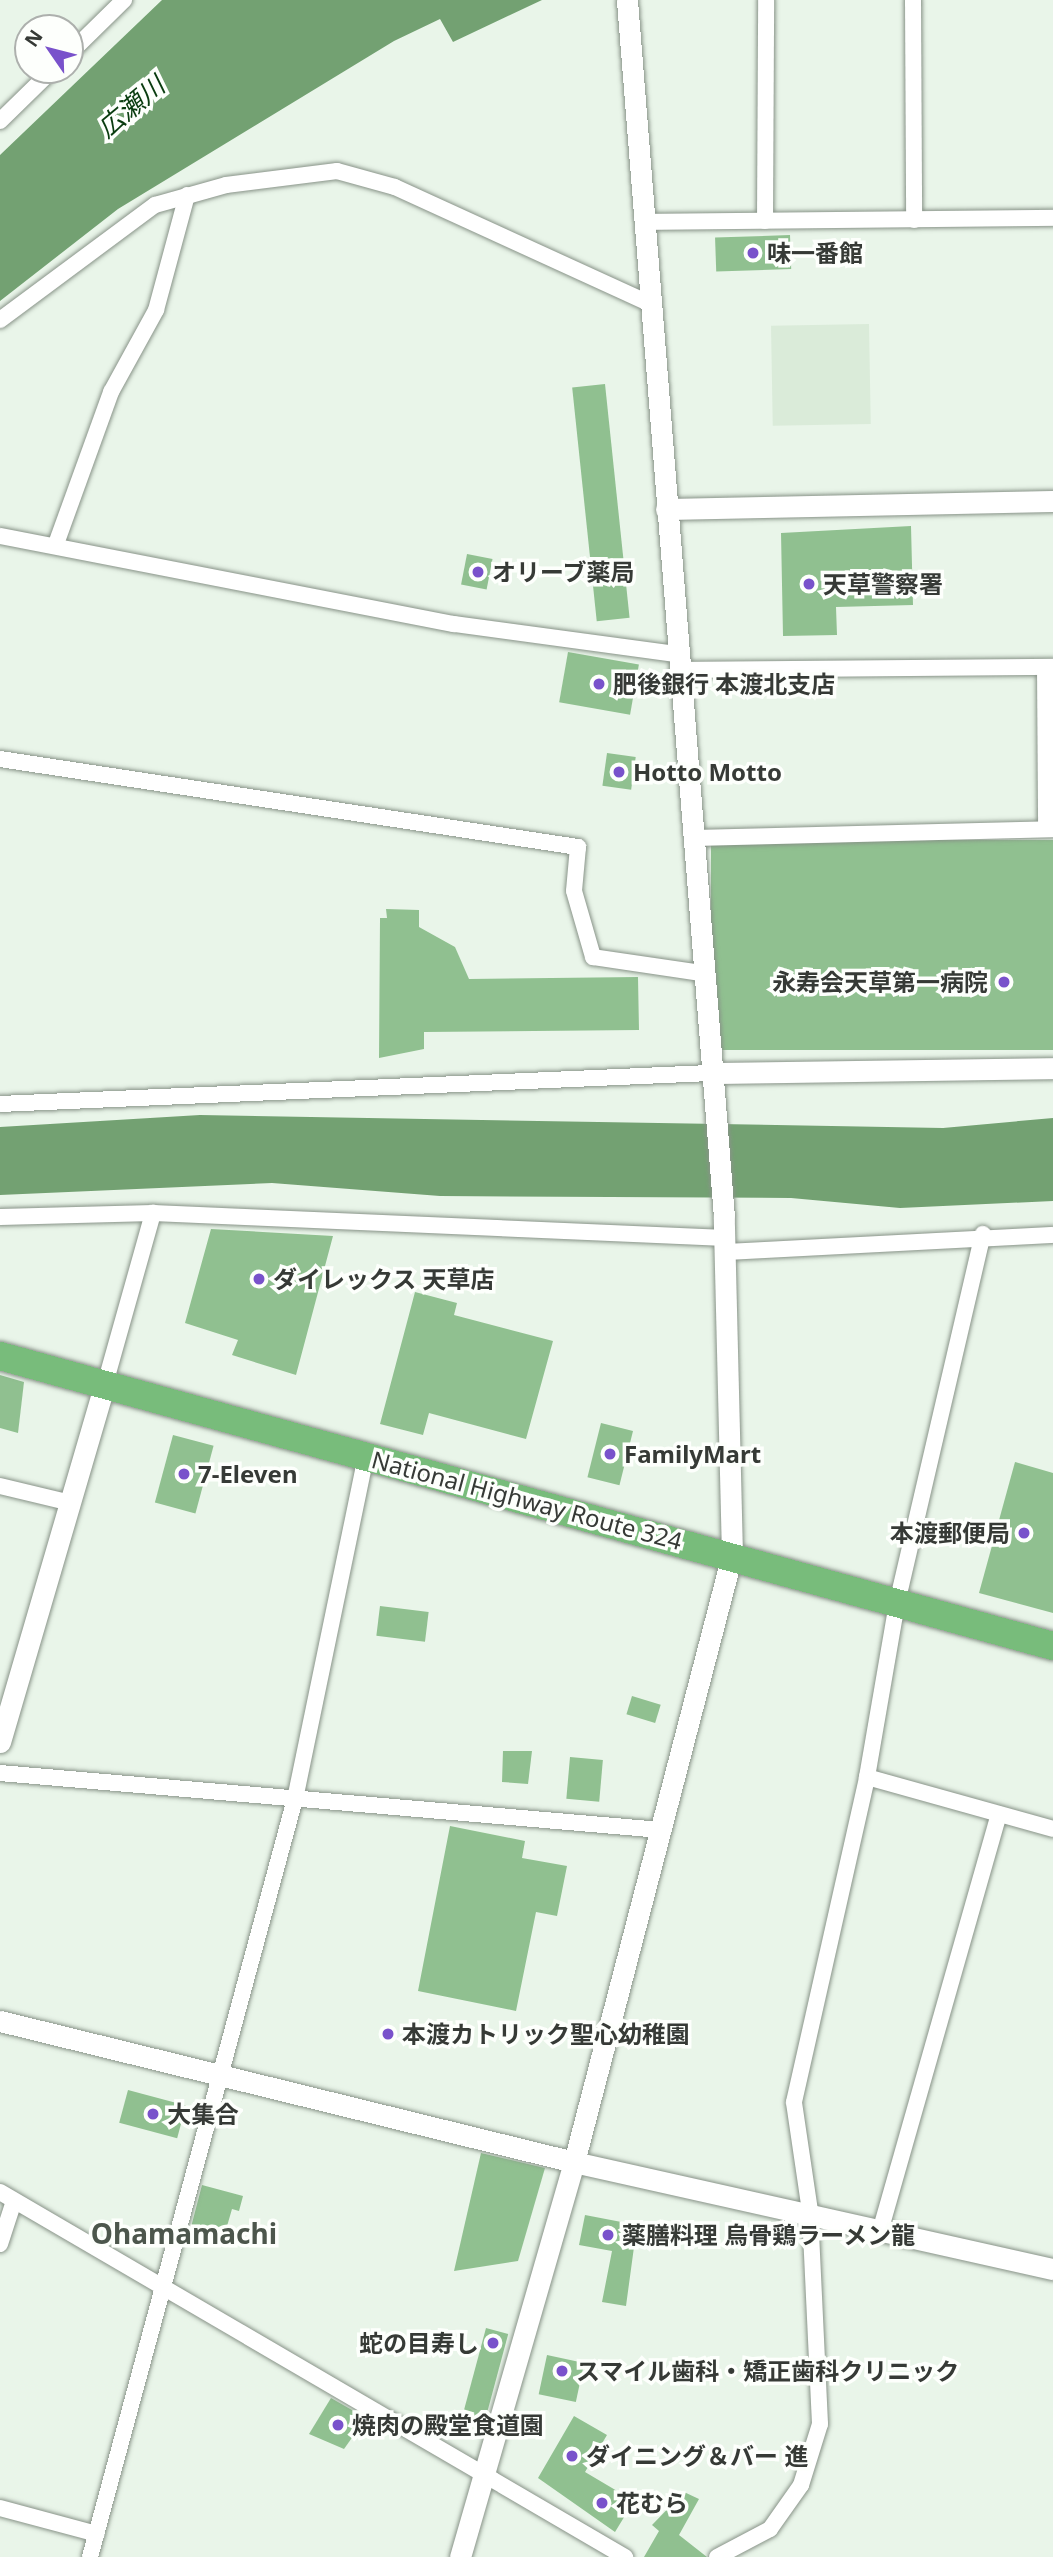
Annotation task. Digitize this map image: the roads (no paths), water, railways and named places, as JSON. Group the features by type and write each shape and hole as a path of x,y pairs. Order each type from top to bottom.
{"highway":[{"name":"National Highway Route 324","path":"0,1356 732,1555 897,1603 1052,1642"}],"street":[{"path":"84,39 124,0"},
{"path":"460,2557 574,2162 732,1555 725,1235 626,0"},
{"path":"765,221 766,0"},
{"path":"913,0 914,220"},
{"path":"0,121 38,84"},
{"path":"0,320 155,205 187,195 337,171 395,187 650,304"},
{"path":"56,544 111,392 156,310 187,195"},
{"path":"644,222 1053,218"},
{"path":"666,509 1053,501"},
{"path":"0,536 56,544 454,624 678,662 1049,667 1049,829 692,838"},
{"path":"0,759 578,847 574,891 593,957 702,973"},
{"path":"0,1104 710,1073 1053,1068"},
{"path":"0,1742 106,1384 153,1213"},
{"path":"0,1217 153,1213 725,1235 1053,1235"},
{"path":"717,2557 770,2529 801,2485 820,2424 810,2211 794,2102 867,1777 897,1603 983,1234"},
{"path":"90,2557 223,2075 295,1799 366,1456"},
{"path":"0,1486 71,1503"},
{"path":"0,1773 661,1830"},
{"path":"867,1777 1053,1829"},
{"path":"881,2228 999,1814"},
{"path":"0,2021 574,2162 810,2211 1053,2269"},
{"path":"0,2244 7,2197 164,2283 625,2557"},
{"path":"0,2508 97,2534"}],"water":[{"name":"広瀬川","path":"162,0 542,0 453,42 440,19 394,41 118,209 0,301 0,155 74,84 84,84 84,75"},
{"path":"200,1115 943,1128 1053,1118 1053,1201 900,1208 791,1198 440,1196 272,1183 0,1195 0,1127"}],"place":[{"name":"味一番館","path":"753,253"},
{"name":"オリーブ薬局","path":"478,572"},
{"name":"天草警察署","path":"809,584"},
{"name":"肥後銀行 本渡北支店","path":"599,684"},
{"name":"Hotto Motto","path":"619,772"},
{"name":"永寿会天草第一病院","path":"1004,982"},
{"name":"ダイレックス 天草店","path":"259,1279"},
{"name":"FamilyMart","path":"610,1454"},
{"name":"7-Eleven","path":"184,1474"},
{"name":"本渡郵便局","path":"1024,1533"},
{"name":"本渡カトリック聖心幼稚園","path":"388,2034"},
{"name":"大集合","path":"153,2114"},
{"name":"薬膳料理 烏骨鶏ラーメン龍","path":"608,2235"},
{"name":"蛇の目寿し","path":"493,2343"},
{"name":"スマイル歯科・矯正歯科クリニック","path":"562,2371"},
{"name":"焼肉の殿堂食道園","path":"338,2425"},
{"name":"ダイニング＆バー 進","path":"572,2456"},
{"name":"花むら","path":"602,2503"}],"district":[{"name":"Ohamamachi","path":"184,2233"}]}
